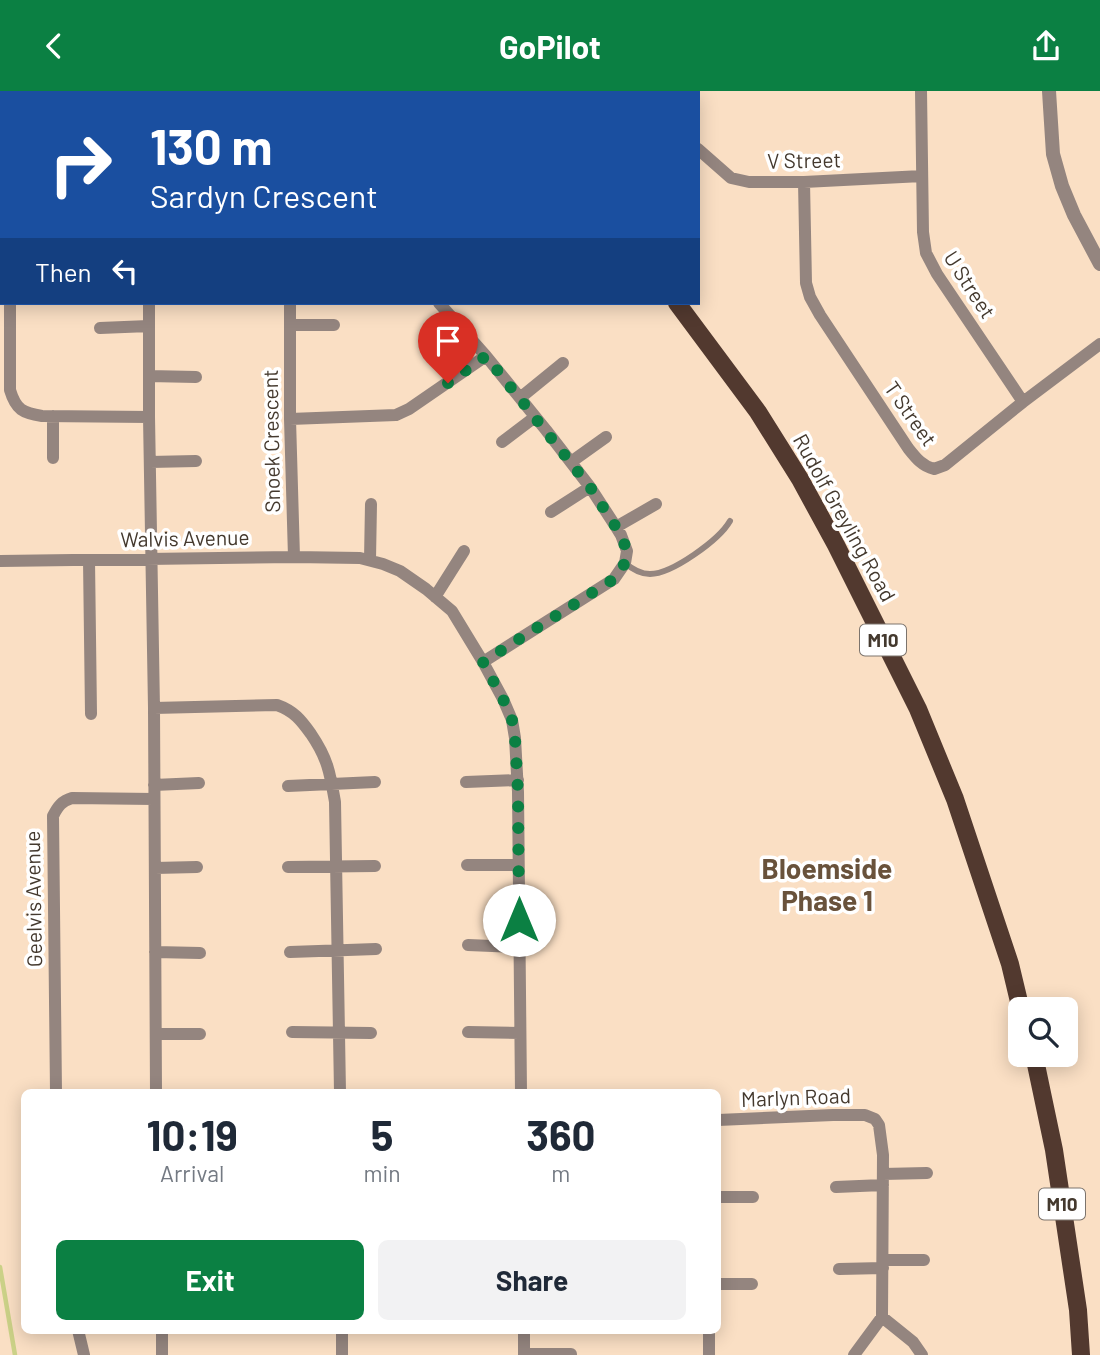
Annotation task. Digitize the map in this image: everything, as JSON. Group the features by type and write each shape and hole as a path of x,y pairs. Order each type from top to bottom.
{"main road":[{"name":"Rudolf Greyling Road","path":"678,305 758,412 800,479 918,709 955,799 1010,964 1018,997"},
{"name":"M10","path":"1037,1067 1054,1150 1078,1310 1081,1355"}],"street":[{"name":"U Street","path":"921,91 923,232 926,253 937,274 1023,402"},
{"path":"1049,91 1054,154 1062,186 1100,264"},
{"name":"V Street","path":"700,151 731,178 749,181 922,176"},
{"name":"T Street","path":"804,181 806,283 810,297 921,464 934,469 945,465 1100,344"},
{"path":"10,305 5,346 10,390 19,408 29,414 53,416 149,417"},
{"path":"149,305 156,1089"},
{"name":"Snoek Crescent","path":"290,305 294,557"},
{"path":"441,305 486,356 590,487 616,527 627,551 625,563 614,579 483,662"},
{"path":"290,325 334,325"},
{"path":"100,328 149,326"},
{"path":"290,419 396,415 409,409 486,356"},
{"path":"520,398 563,363"},
{"path":"149,376 196,377"},
{"path":"0,404 13,400"},
{"path":"52,458 53,416"},
{"path":"502,442 535,417"},
{"path":"570,462 606,437"},
{"path":"150,462 196,461"},
{"path":"551,512 590,487"},
{"path":"370,560 372,504"},
{"path":"616,527 656,504"},
{"path":"435,597 464,551"},
{"name":"Walvis Avenue","path":"0,561 360,558 400,571 452,611 503,699 512,720 515,738 521,1089"},
{"path":"89,560 91,714"},
{"path":"154,708 278,705 300,718 323,751 335,802 340,1089"},
{"path":"466,782 517,780"},
{"path":"288,786 375,782"},
{"path":"154,785 199,783"},
{"name":"Geelvis Avenue","path":"57,1089 52,816 64,800 72,798 154,799"},
{"path":"467,865 519,865"},
{"path":"288,867 375,866"},
{"path":"155,868 198,867"},
{"path":"468,945 519,947"},
{"path":"290,952 376,949"},
{"path":"155,953 200,953"},
{"path":"292,1032 371,1033"},
{"path":"468,1032 519,1033"},
{"path":"156,1034 200,1034"},
{"name":"Marlyn Road","path":"721,1120 865,1115 875,1119 879,1125 883,1180"},
{"path":"836,1187 927,1173"},
{"path":"854,1355 882,1317 883,1180"},
{"path":"721,1197 753,1197"},
{"path":"839,1269 924,1260"},
{"path":"721,1284 752,1284"},
{"path":"882,1317 913,1342 922,1355"},
{"path":"79,1334 84,1355"},
{"path":"162,1334 162,1355"},
{"path":"342,1334 342,1355"},
{"path":"524,1334 524,1355 571,1354"},
{"path":"709,1334 709,1355"}],"lane":[{"path":"625,563 642,573 651,574 668,569 714,540 730,521"}],"waterway":[{"path":"0,1267 15,1355"}],"district":[{"name":"Bloemside Phase 1","path":"827,885"}],"route":[{"path":"448,383 486,356 590,487 621,535 627,551 625,563 614,579 483,662 512,720 515,738 519,920"}]}
